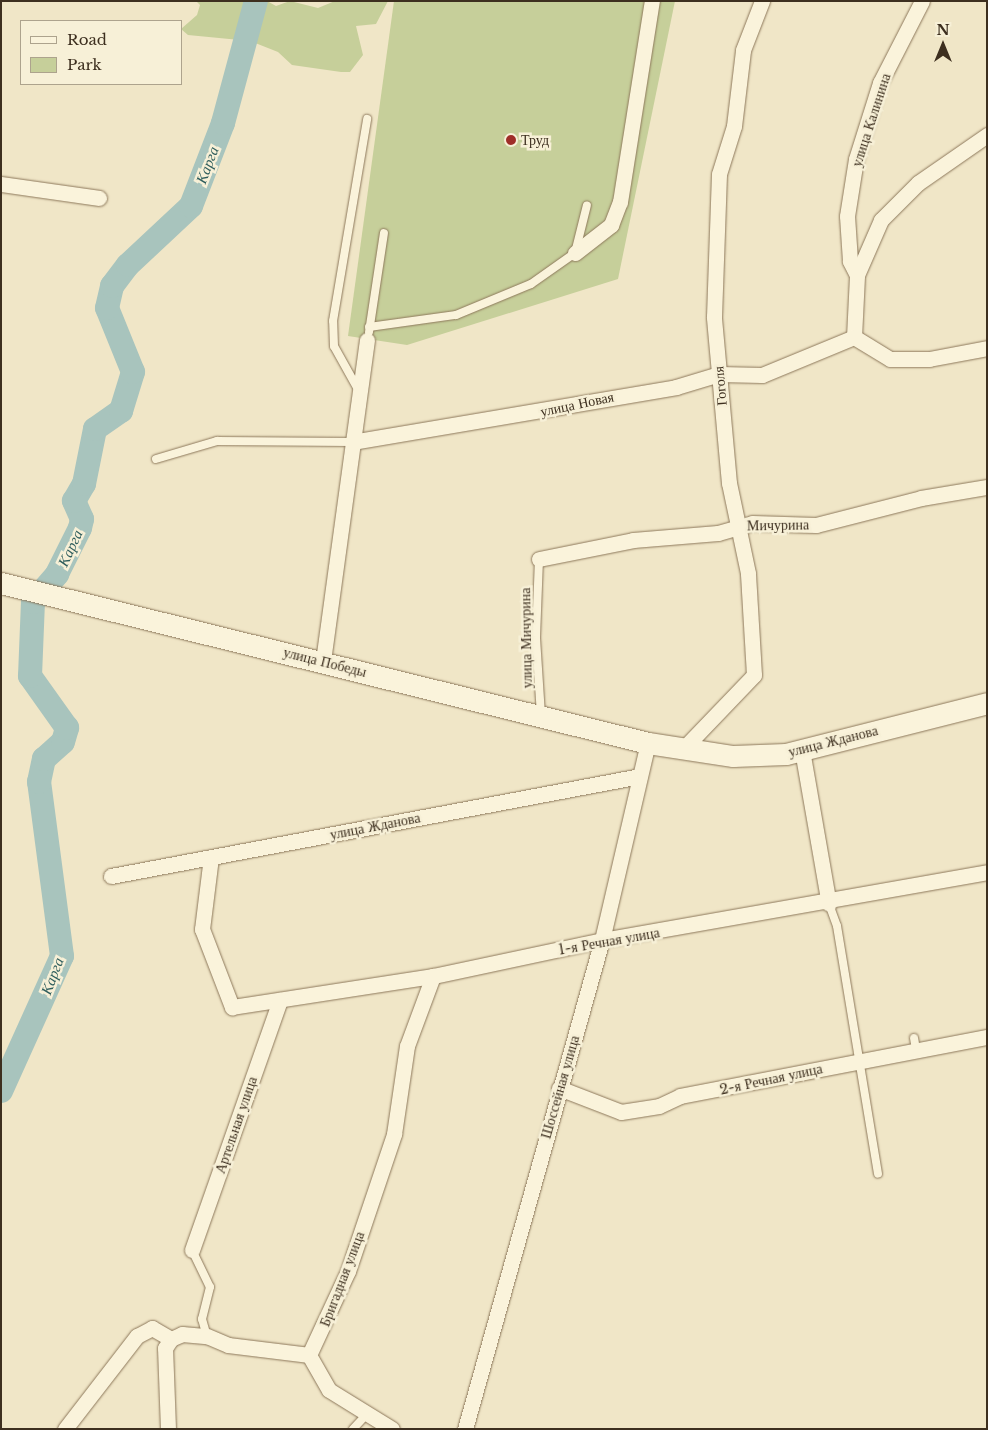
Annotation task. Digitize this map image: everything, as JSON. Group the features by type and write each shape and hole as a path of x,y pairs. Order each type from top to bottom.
{"street":[{"path":"574,253 611,225 620,202 652,1"},
{"name":"Гоголя","path":"684,748 754,675 748,573 729,483 714,317 719,174 734,126 744,50 762,1"},
{"name":"улица Калинина","path":"857,275 850,261 848,216 856,159 880,83 922,1"},
{"name":"улица Калинина","path":"854,337 857,275 881,220 918,183 987,135"},
{"path":"1,184 99,198"},
{"path":"323,661 368,334"},
{"path":"854,337 890,360 930,359 987,348"},
{"name":"улица Новая","path":"352,442 676,387 719,374 762,375 854,337"},
{"name":"Мичурина","path":"538,559 633,540 718,533 738,526 816,525 921,498 987,487"},
{"name":"улица Победы","path":"10,586 323,661 648,743"},
{"name":"улица Жданова","path":"648,743 733,756 802,750 987,703"},
{"name":"Шоссейная улица","path":"466,1429 559,1088 602,940 648,743"},
{"path":"802,750 829,904"},
{"name":"улица Жданова","path":"111,876 640,776"},
{"name":"1-я Речная улица","path":"211,857 202,929 232,1007 433,976 602,940 829,904 987,872"},
{"name":"Бригадная улица","path":"309,1355 348,1271 394,1134 407,1046 433,976"},
{"name":"Артельная улица","path":"192,1250 280,1000"},
{"name":"2-я Речная улица","path":"559,1088 621,1112 659,1106 680,1096 745,1086 861,1060 915,1043 987,1037"},
{"path":"65,1429 136,1336 152,1328 171,1339"},
{"path":"168,1429 165,1348 171,1339 182,1334 207,1336 228,1345 309,1355 329,1390 392,1429"}],"lane":[{"path":"360,392 334,346 333,321 367,119"},
{"path":"384,233 368,334 486,306 552,272 574,253 587,205"},
{"name":"улица Новая","path":"156,459 217,441 352,442"},
{"name":"улица Мичурина","path":"538,559 536,638 541,716"},
{"path":"829,904 861,1060 878,1174"},
{"path":"192,1250 210,1287 202,1319 207,1336"},
{"path":"353,1429 367,1414"}],"green space":[{"path":"196,1 267,1 276,6 290,1 318,8 335,1 388,1 376,24 356,26 363,55 350,72 292,65 278,52 250,41 188,35 182,28 197,15 200,5"},
{"name":"Труд","path":"394,1 675,1 618,279 407,345 348,336"}],"waterway":[{"name":"Карга","path":"1,1091 62,956 39,782 44,759 63,742 67,728 30,676 33,602 57,574 80,528 82,519 74,501 84,484 95,429 121,411 133,372 107,308 112,286 128,265 191,206 223,123 256,1"}],"place":[{"name":"Труд","path":"511,140"}]}
